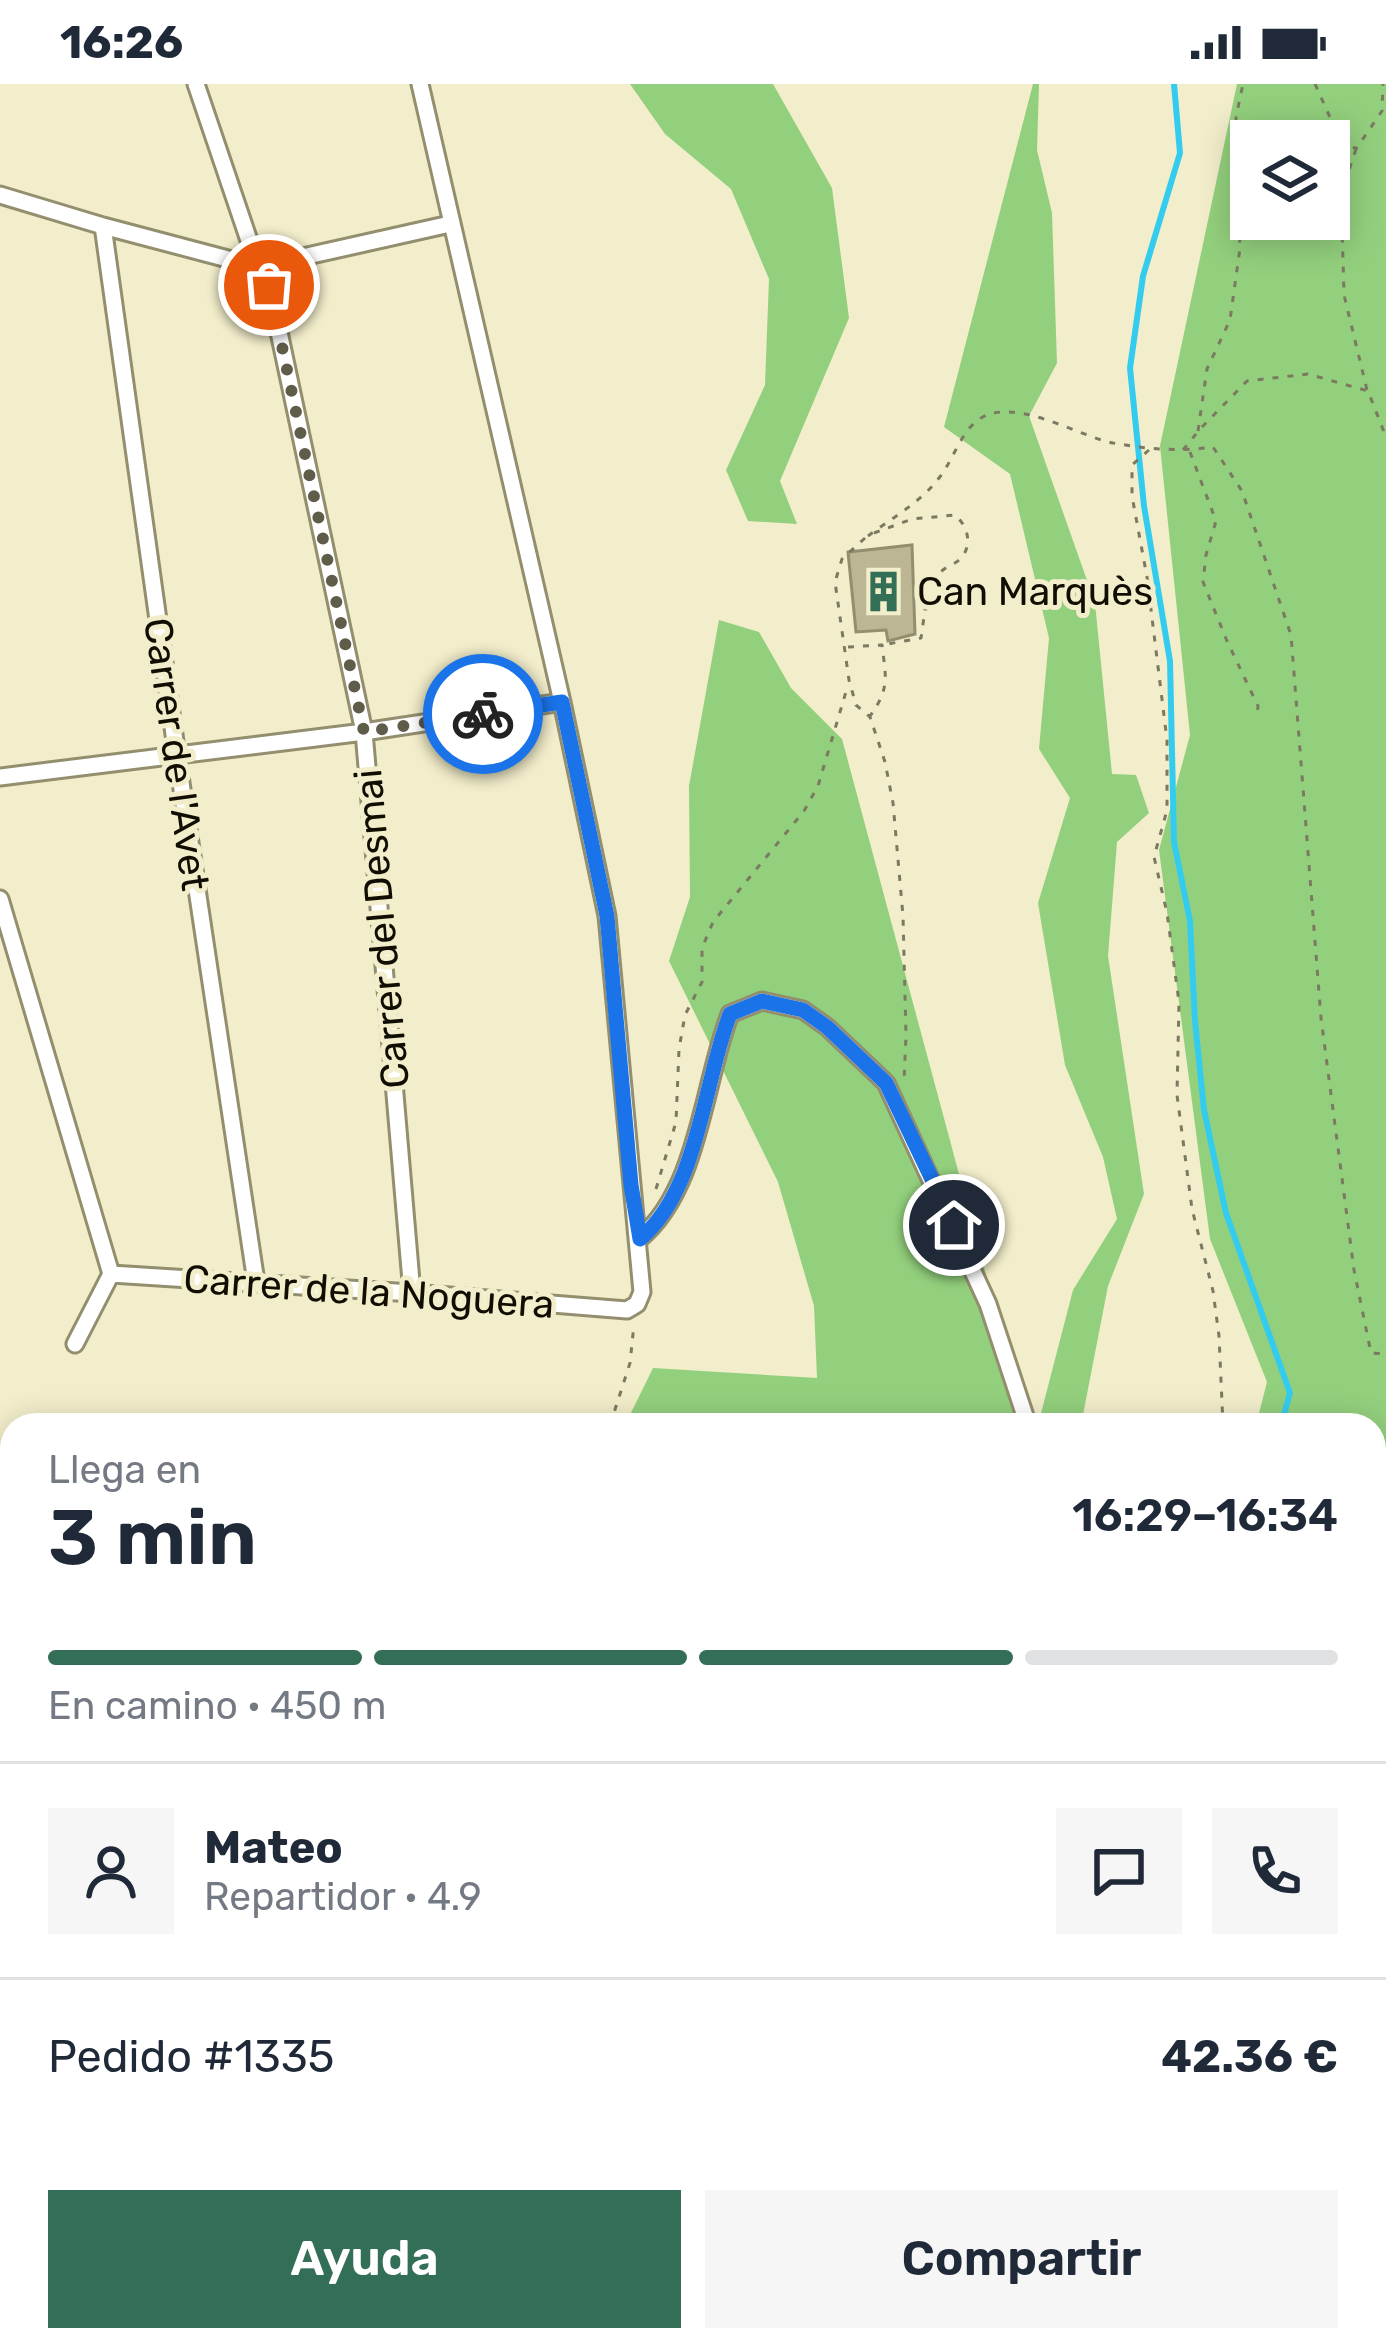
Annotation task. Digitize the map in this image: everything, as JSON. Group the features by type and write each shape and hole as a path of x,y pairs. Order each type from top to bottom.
{"street":[{"name":"Carrer del Desmai","path":"196,84 258,266 269,285 364,732 412,1293"},
{"path":"420,84 607,916 640,1239 643,1292 632,1307"},
{"path":"0,195 258,266 450,224"},
{"name":"Carrer de l'Avet","path":"103,226 176,756 256,1282"},
{"path":"0,778 562,702"},
{"path":"0,899 111,1274 76,1343"},
{"path":"640,1239 655,1227 674,1196 730,1014 762,1001 803,1010 886,1083 988,1304 1024,1413"},
{"name":"Carrer de la Noguera","path":"111,1274 632,1307"}],"path":[{"path":"1198,431 1207,369 1230,320 1240,248 1236,117 1243,84"},
{"path":"1315,84 1338,135 1357,149"},
{"path":"1383,84 1382,111 1357,149 1341,194 1344,295 1368,392 1386,437"},
{"path":"1182,452 1247,381 1308,374 1368,392"},
{"path":"903,1087 903,916 893,803 870,717 856,705 849,680 835,582 842,559 939,479 982,417 1000,412 1058,423 1108,442 1151,448 1182,452 1214,447 1242,491 1291,635 1321,1018 1354,1270 1371,1353 1386,1354"},
{"path":"1151,448 1132,465 1132,496 1167,740 1167,810 1154,857 1179,1002 1177,1095 1192,1209 1213,1291 1222,1413"},
{"path":"1189,450 1216,521 1204,582 1258,706 1257,716"},
{"path":"846,646 921,638 926,610 936,598 935,581 946,566 960,559 968,533 955,514 912,519 868,536"},
{"path":"870,717 883,699 882,645"},
{"path":"655,1194 676,1122 679,1049 685,1015 702,982 702,948 713,922 811,799 849,680"},
{"path":"614,1413 630,1363 632,1307"}],"green space":[{"path":"630,84 773,84 832,188 849,318 780,481 797,524 748,521 726,470 765,385 769,279 731,189 665,134"},
{"path":"1033,84 1039,84 1037,150 1052,213 1057,363 1029,416 1095,603 1112,774 1136,775 1149,813 1117,842 1108,956 1144,1194 1108,1286 1083,1413 1041,1413 1073,1290 1117,1219 1103,1157 1065,1065 1038,903 1070,798 1039,749 1049,638 1010,474 944,427"},
{"path":"1237,84 1386,84 1386,1413 1259,1413 1267,1382 1210,1239 1159,850 1190,735 1160,446"},
{"path":"719,620 759,632 791,688 842,739 1022,1413 631,1413 653,1368 817,1378 814,1306 778,1182 669,961 690,897 689,786"}],"building":[{"name":"Can Marquès","path":"912,545 915,634 888,641 886,630 856,632 848,552"}],"waterway":[{"path":"1174,84 1180,153 1143,276 1130,368 1144,506 1170,661 1174,842 1190,921 1204,1110 1226,1213 1290,1393 1284,1413"}],"way so far":[{"path":"269,285 364,732 483,714"}],"place":[{"name":"Can Marquès","path":"883,591"}],"route":[{"path":"483,714 562,702 607,916 640,1239 655,1227 674,1196 730,1014 762,1001 803,1010 886,1083 954,1225"}]}
